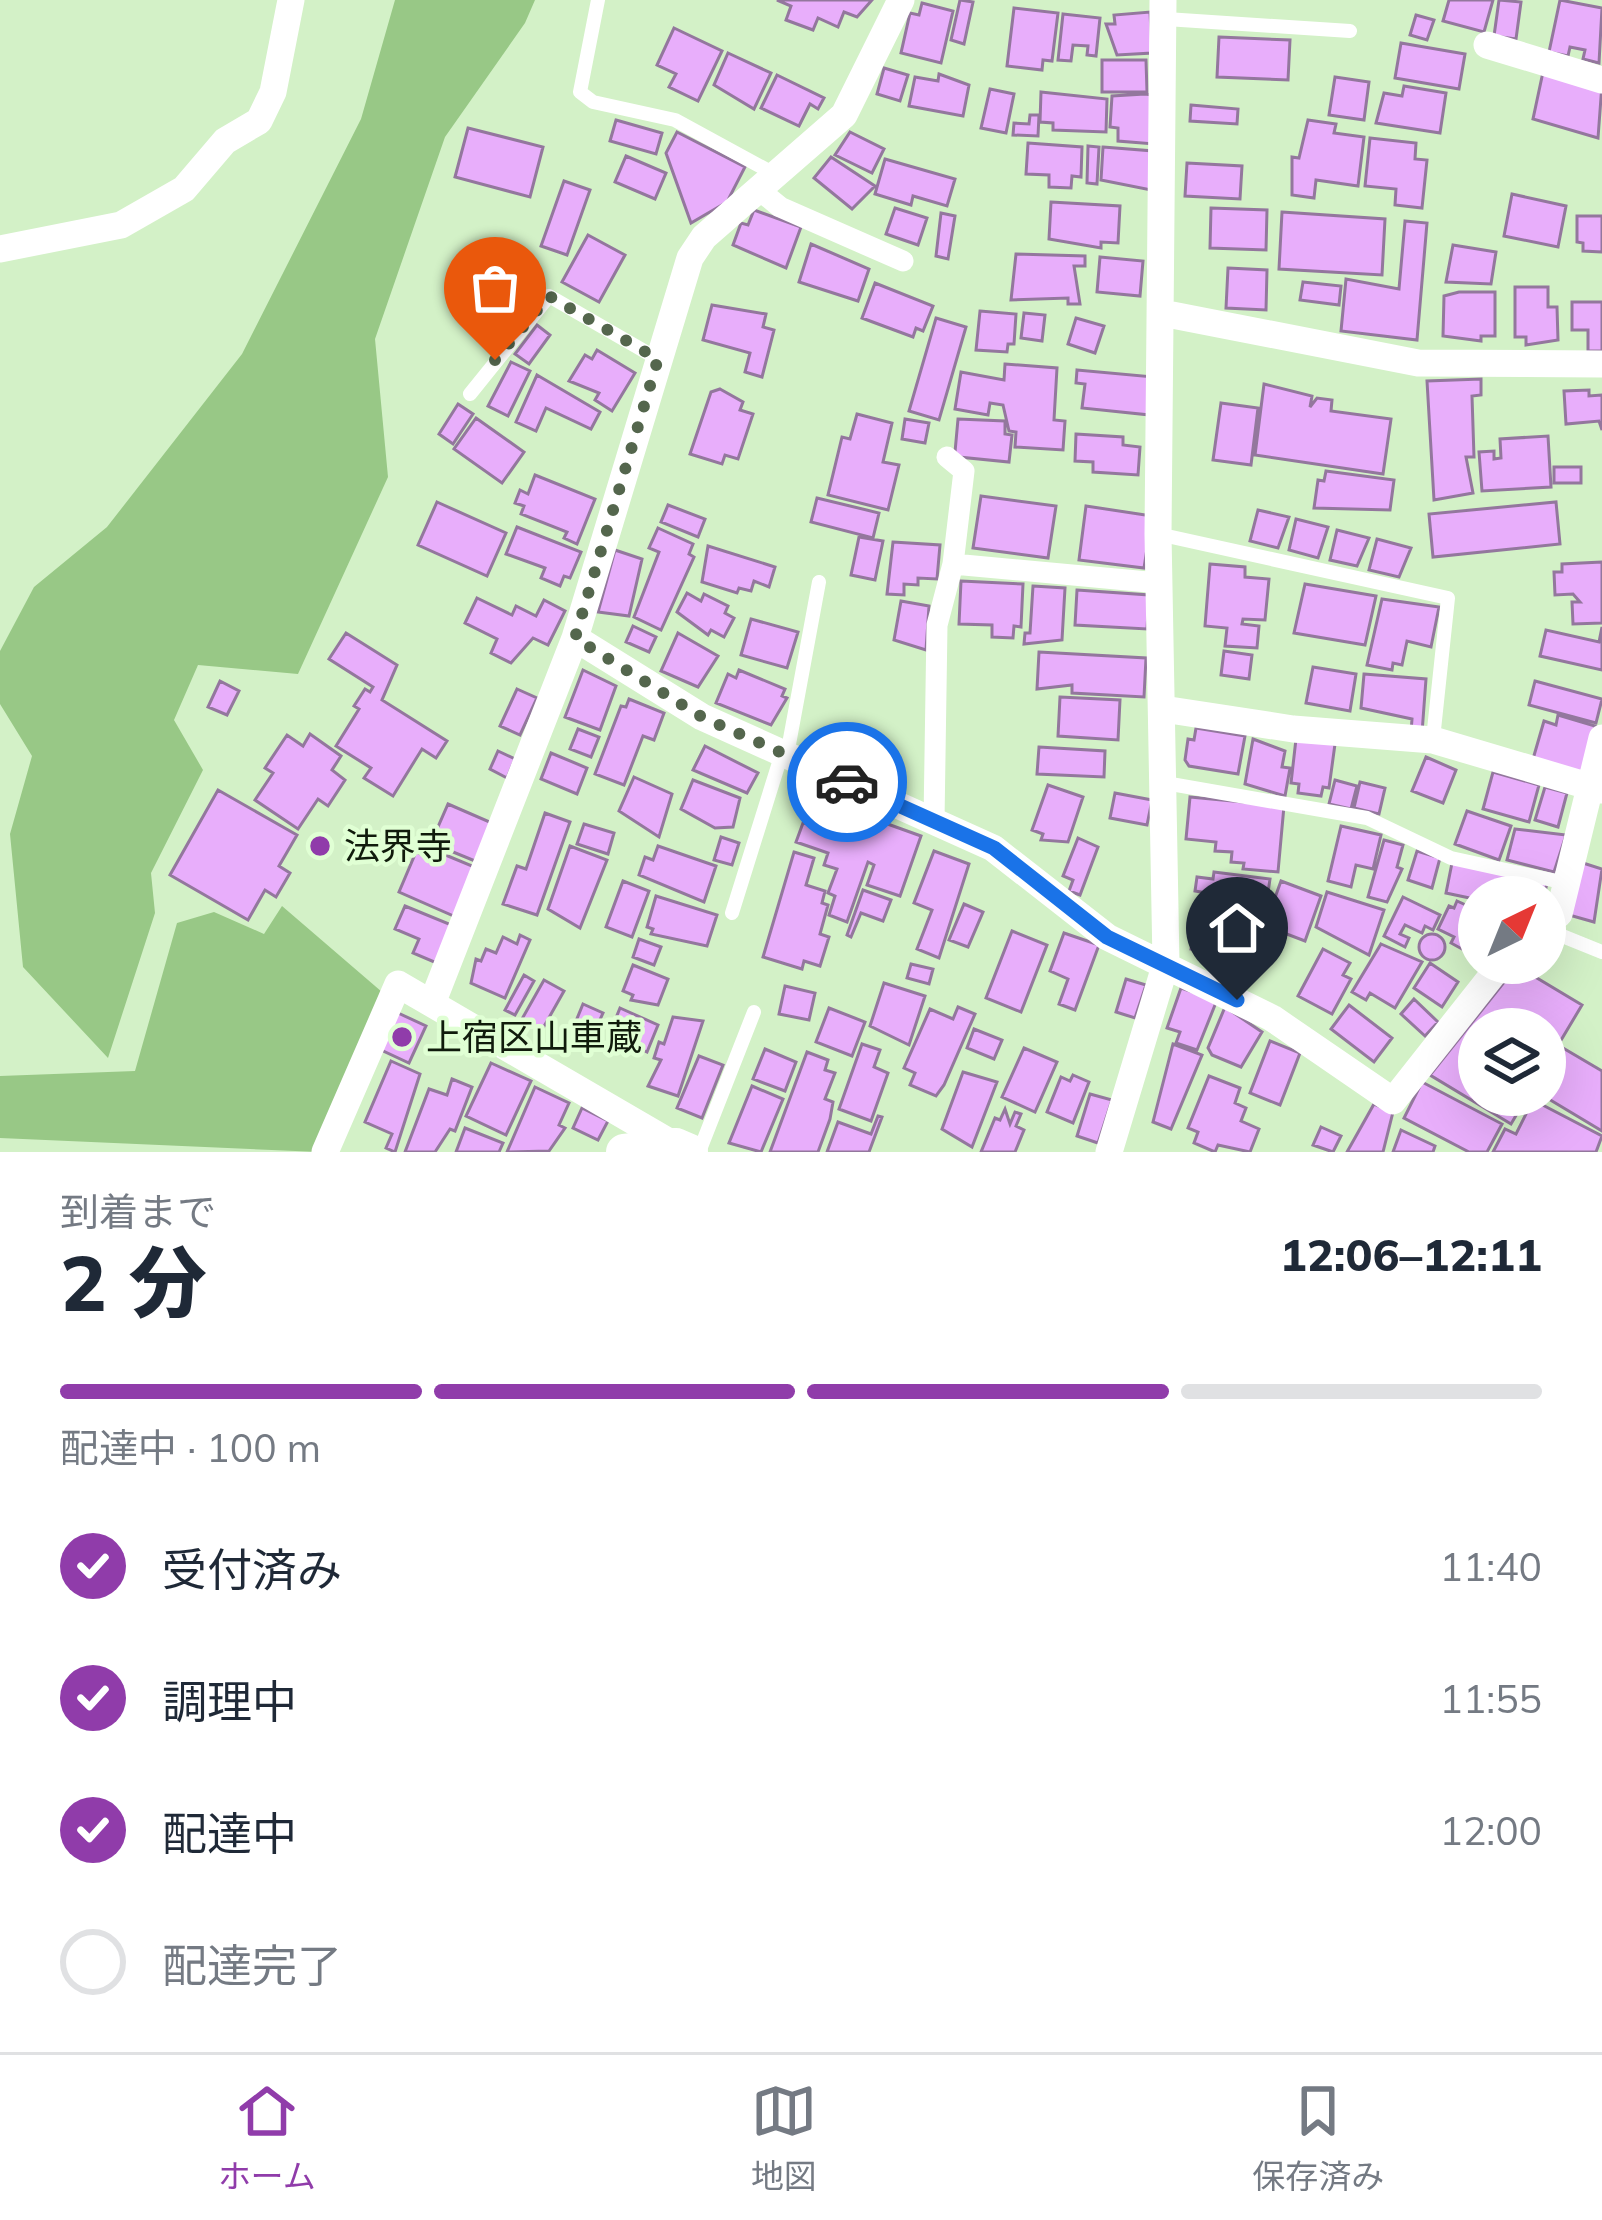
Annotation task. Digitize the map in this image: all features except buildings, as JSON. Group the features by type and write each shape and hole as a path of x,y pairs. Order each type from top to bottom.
{"street":[{"path":"0,249 121,225 184,189 225,141 259,121 273,92 291,0"},
{"path":"433,1001 575,638 690,258 704,237 844,115 901,0"},
{"path":"1109,1152 1166,963 1158,535 1164,10"},
{"path":"1486,45 1602,80"},
{"path":"768,182 780,207 903,261"},
{"path":"1162,313 1418,363 1602,364"},
{"path":"934,821 937,625 952,564 964,471 947,457"},
{"path":"952,564 1159,583"},
{"path":"575,638 702,717 994,848 1107,937 1272,1018 1394,1101 1486,984"},
{"path":"1163,709 1293,729 1433,740 1596,789"},
{"path":"1566,884 1596,789 1602,738"},
{"path":"325,1152 398,984 688,1150"},
{"path":"624,1152 688,1150"}],"lane":[{"path":"598,0 580,92 593,102 675,120 768,182"},
{"path":"1164,10 1350,31"},
{"path":"470,394 549,296 658,359"},
{"path":"1158,535 1448,598 1433,740"},
{"path":"732,913 784,754 819,582"},
{"path":"1166,783 1367,818 1451,858 1531,876"},
{"path":"1566,936 1602,952"},
{"path":"688,1150 754,1012"}],"green space":[{"path":"395,0 535,0 525,23 445,137 375,339 388,477 298,674 198,665 174,720 203,770 151,873 155,913 108,1058 23,967 10,834 32,756 0,704 0,651 34,587 107,527 242,354 361,119"},
{"path":"282,906 382,992 319,1152 0,1138 0,1076 135,1071 177,923 214,912 264,934"}],"way so far":[{"path":"495,360 549,296 658,359 575,638 702,717 847,782"}],"place":[{"name":"法界寺","path":"320,846"},
{"name":"上宿区山車蔵","path":"402,1037"}],"route":[{"path":"847,782 994,848 1107,937 1237,1000"}]}
